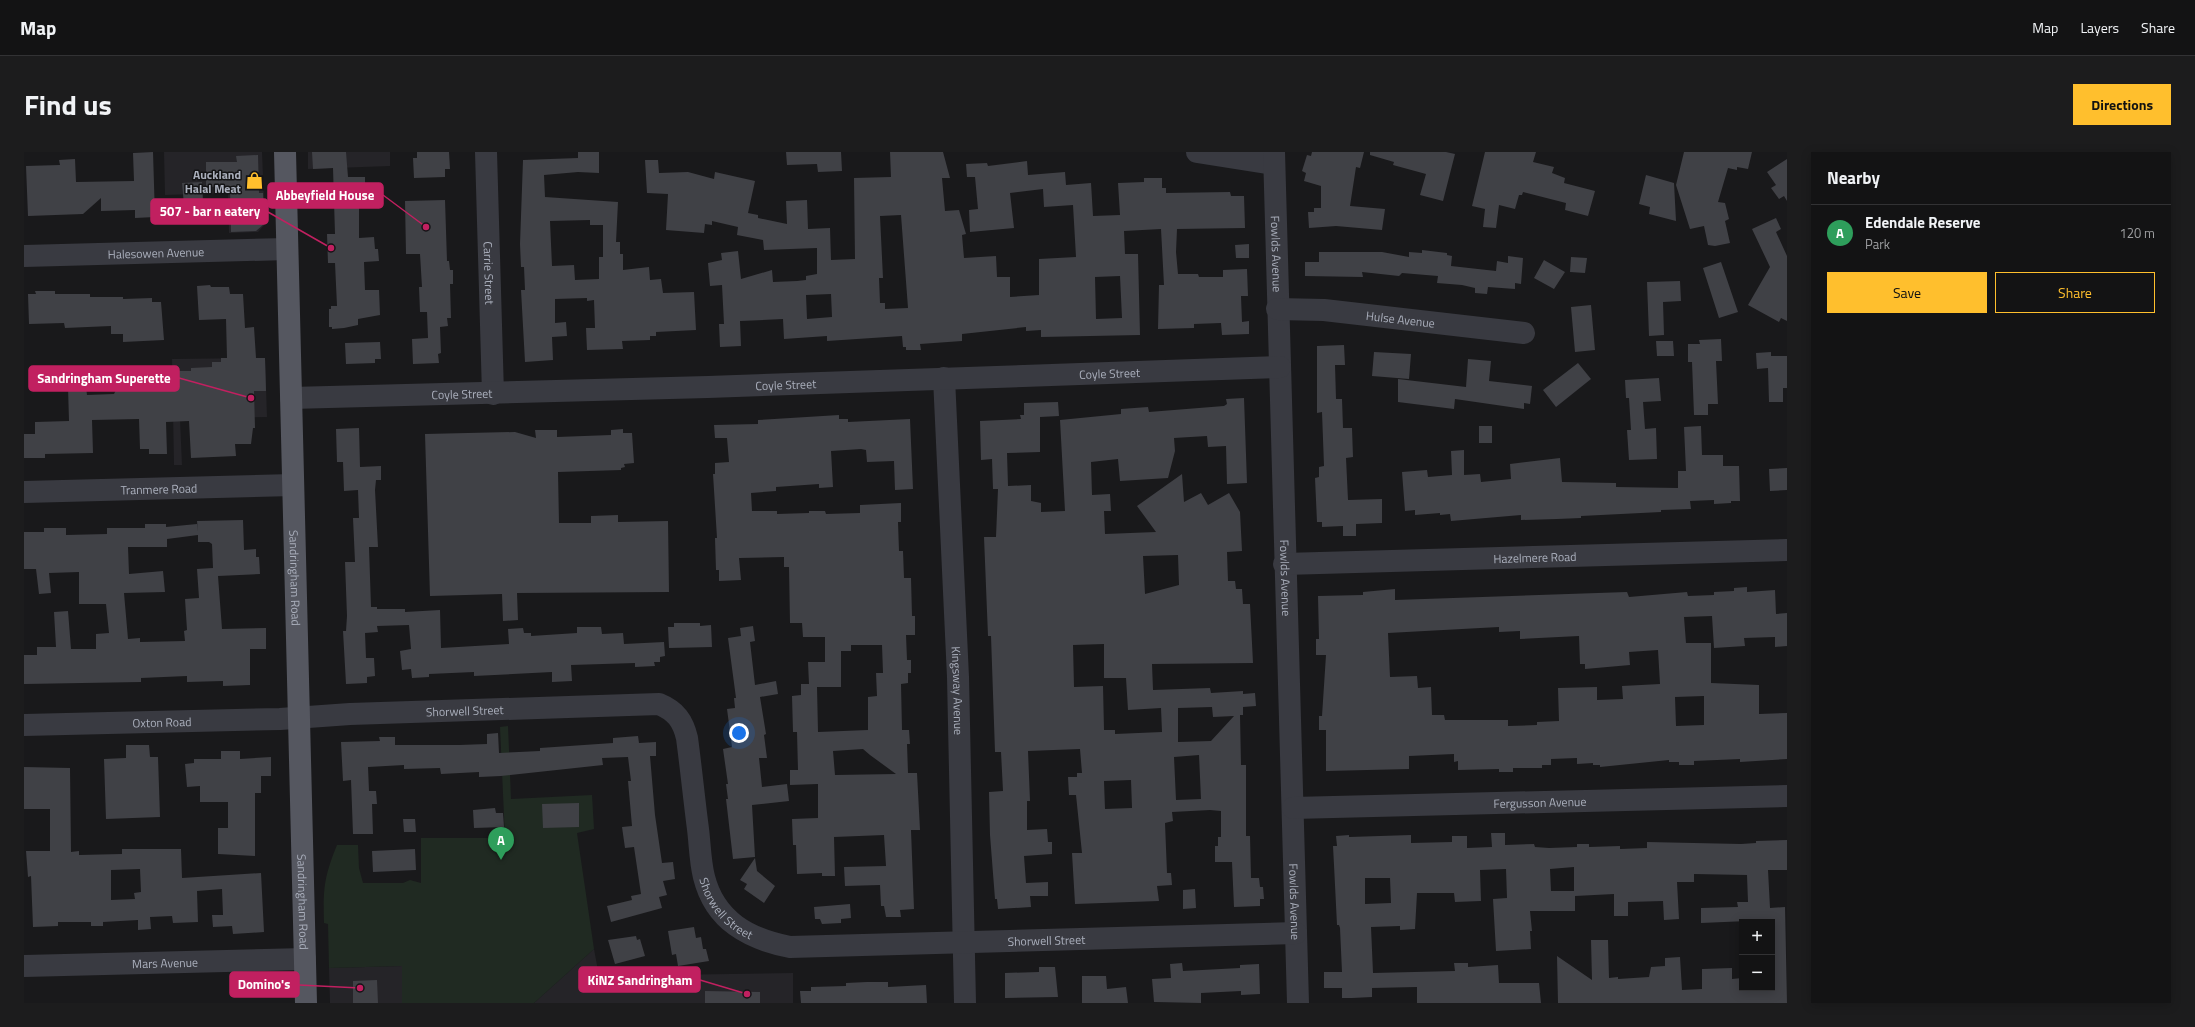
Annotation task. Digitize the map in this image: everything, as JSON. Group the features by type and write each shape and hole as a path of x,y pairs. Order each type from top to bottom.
{"main road":[{"name":"Sandringham Road","path":"284,152 306,1003"}],"street":[{"name":"Carrie Street","path":"486,152 493,394"},
{"path":"1197,152 1274,158"},
{"name":"Fowlds Avenue","path":"1274,158 1284,564 1293,808 1298,1003"},
{"name":"Halesowen Avenue","path":"24,256 287,249"},
{"name":"Hulse Avenue","path":"1277,309 1324,310 1524,333"},
{"name":"Coyle Street","path":"291,398 493,394 1280,368"},
{"name":"Kingsway Avenue","path":"944,378 958,677 965,1003"},
{"name":"Tranmere Road","path":"24,492 293,485"},
{"name":"Hazelmere Road","path":"1284,564 1787,550"},
{"name":"Shorwell Street","path":"299,717 659,704 670,709 678,716 684,726 687,738 704,877 719,909 739,929 760,940 790,947 1296,933"},
{"name":"Oxton Road","path":"24,725 299,717"},
{"name":"Fergusson Avenue","path":"1293,808 1787,796"},
{"name":"Mars Avenue","path":"24,966 305,959"}],"shaded area":[{"path":"164,152 262,152 265,224 258,232 229,233 228,193 165,195"},
{"path":"308,152 390,152 390,166 308,169"},
{"path":"265,358 267,417 180,419 182,465 174,465 172,359"},
{"path":"508,726 511,799 592,795 594,829 577,833 594,949 534,1003 402,1003 402,966 329,968 328,924 324,923 324,892 329,866 337,845 358,845 359,868 363,883 403,883 410,880 421,883 421,838 505,838 500,727"},
{"path":"594,949 599,976 793,973 793,1003 534,1003"},
{"path":"402,966 402,1003 330,1003 329,968"}],"building":[{"path":"153,152 155,217 135,218 135,210 101,211 101,198 83,214 28,216 26,166 60,165 59,160 75,159 76,182 134,181 133,153"},
{"path":"312,152 346,152 348,177 365,177 365,202 359,203 359,238 374,237 375,249 378,249 379,261 364,262 365,290 379,290 380,315 358,319 358,325 332,329 332,327 329,327 329,309 331,309 331,306 337,306 335,263 328,263 327,234 335,234 333,168 313,169"},
{"path":"417,152 449,152 450,169 445,169 445,177 414,178 413,158 417,158"},
{"path":"578,152 599,152 599,173 578,172 544,175 545,197 618,202 616,242 620,242 620,254 623,254 623,270 649,267 650,280 661,279 663,293 694,292 696,330 656,332 656,336 650,336 650,340 622,341 623,349 587,350 586,328 595,328 594,300 587,301 587,298 555,299 555,323 566,322 567,336 552,337 553,360 525,362 521,290 525,290 524,267 521,267 520,244 523,160 578,158","holes":["590,220 590,225 603,225 603,257 599,257 599,279 575,280 574,265 552,266 550,221"]},
{"path":"786,152 841,152 842,171 818,172 817,164 787,165"},
{"path":"890,152 943,152 950,178 942,178 945,211 959,210 966,234 962,235 964,258 996,256 997,277 1010,277 1010,297 1039,295 1039,259 1076,257 1073,205 1044,207 1043,189 1010,193 1014,228 970,232 969,210 978,209 975,177 967,177 966,164 987,163 988,166 1027,161 1028,175 1065,172 1066,185 1091,183 1093,216 1120,215 1118,183 1144,182 1144,178 1162,178 1162,188 1166,188 1166,193 1230,192 1231,196 1244,196 1245,228 1177,229 1176,252 1178,274 1198,274 1199,277 1223,277 1223,270 1247,269 1248,296 1241,296 1242,322 1249,321 1249,334 1222,335 1221,323 1194,324 1194,328 1158,329 1159,285 1164,285 1161,229 1124,231 1125,254 1138,254 1140,335 1041,337 1041,330 1026,331 1026,327 962,334 962,341 920,344 921,350 906,350 906,347 903,347 902,336 827,341 827,336 784,339 783,319 740,321 741,346 720,347 719,324 724,324 722,285 710,286 708,263 722,260 721,253 738,251 741,279 772,270 773,282 806,280 806,276 817,274 817,248 764,250 763,240 737,235 738,227 712,221 712,225 705,224 704,233 666,230 668,194 647,193 645,160 658,160 659,173 688,172 714,179 715,172 755,181 748,213 758,215 758,218 787,224 786,201 807,200 808,229 830,228 831,260 855,259 854,178 891,177","holes":["901,215 908,308 885,309 885,303 880,303 879,278 883,278 880,216","1120,276 1122,318 1096,319 1095,277","831,294 832,317 807,319 806,295"]},
{"path":"1312,152 1364,152 1360,168 1356,167 1350,206 1385,209 1382,230 1336,226 1309,228 1308,212 1314,212 1314,208 1321,208 1321,186 1304,181 1306,173 1302,171 1307,155 1311,156"},
{"path":"1370,152 1446,152 1455,154 1443,201 1420,195 1426,174 1393,165 1394,162 1370,155"},
{"path":"1485,152 1536,152 1533,162 1554,167 1552,173 1565,178 1564,183 1595,191 1588,216 1565,210 1566,203 1523,192 1522,195 1519,195 1515,209 1499,205 1496,228 1483,227 1485,209 1472,206"},
{"path":"1684,152 1752,152 1748,169 1737,167 1737,170 1728,168 1718,202 1725,203 1729,219 1725,221 1730,243 1715,246 1708,245 1704,226 1690,229 1676,185"},
{"path":"258,155 259,193 263,193 264,224 256,231 231,232 230,186 206,187 206,162 237,162 236,156"},
{"path":"1787,159 1787,201 1784,196 1779,199 1771,188 1776,185 1767,172"},
{"path":"1646,175 1674,183 1676,221 1649,214 1650,207 1639,204"},
{"path":"202,182 204,221 185,222 185,219 173,220 172,205 184,205 182,183"},
{"path":"445,200 447,261 449,261 450,270 453,270 453,284 450,284 451,318 447,318 448,326 440,327 441,353 438,354 439,363 413,364 412,339 428,338 427,312 420,312 419,287 422,287 420,254 406,254 405,201"},
{"path":"1776,218 1781,229 1776,232 1787,256 1787,321 1781,318 1779,322 1748,305 1770,267 1752,229"},
{"path":"1249,244 1249,258 1236,258 1235,245"},
{"path":"1422,250 1447,253 1447,255 1452,256 1451,266 1496,271 1497,261 1508,263 1508,256 1523,258 1521,284 1515,283 1515,289 1488,287 1487,294 1475,293 1475,288 1462,285 1437,283 1438,276 1402,273 1399,276 1362,272 1363,277 1305,276 1305,262 1319,262 1319,252 1382,252 1409,257 1409,252 1422,253"},
{"path":"1571,257 1587,258 1585,273 1570,272"},
{"path":"1544,260 1565,272 1554,289 1534,278"},
{"path":"1721,262 1738,312 1719,318 1703,268"},
{"path":"1680,281 1681,301 1663,302 1664,335 1649,336 1647,282"},
{"path":"210,285 211,287 229,287 230,294 243,294 245,328 254,327 256,358 265,358 266,391 254,391 255,428 253,428 251,444 235,444 236,456 191,458 189,421 166,422 167,454 149,454 149,449 140,449 139,419 92,420 93,453 45,454 45,458 24,458 24,434 35,434 35,422 69,421 68,387 86,387 87,395 114,394 116,390 136,389 136,391 179,389 179,371 191,371 191,368 212,367 212,362 221,362 221,358 227,358 226,319 199,320 197,286"},
{"path":"35,291 55,291 55,294 90,294 90,297 123,297 123,299 152,298 152,302 161,302 164,340 123,342 123,334 111,334 111,326 65,328 64,323 29,324 28,294 36,294"},
{"path":"1591,305 1595,350 1575,352 1571,307"},
{"path":"1721,339 1722,361 1716,361 1718,404 1708,404 1708,415 1694,415 1692,362 1688,362 1688,344 1700,344 1699,340"},
{"path":"1656,341 1673,341 1674,356 1657,356"},
{"path":"380,342 381,359 375,359 375,363 346,364 345,343"},
{"path":"1344,345 1345,365 1335,365 1336,399 1342,399 1343,428 1352,428 1353,457 1346,458 1348,500 1382,499 1382,523 1356,524 1356,536 1343,536 1343,526 1322,527 1322,522 1317,522 1315,478 1319,477 1319,467 1324,466 1322,412 1317,413 1317,346"},
{"path":"1374,352 1411,354 1409,379 1372,376"},
{"path":"1771,352 1771,356 1787,356 1787,388 1783,388 1783,402 1769,402 1768,368 1757,369 1756,353"},
{"path":"1468,359 1491,361 1489,381 1532,386 1530,404 1524,403 1524,409 1455,399 1454,409 1398,402 1398,379 1466,387"},
{"path":"1578,363 1591,379 1556,407 1543,390"},
{"path":"1659,378 1661,401 1643,402 1645,429 1656,428 1657,459 1629,460 1627,430 1631,430 1629,398 1626,398 1625,380"},
{"path":"1244,398 1247,483 1227,484 1226,446 1208,447 1207,436 1174,438 1175,451 1168,478 1120,481 1118,459 1091,462 1092,495 1110,494 1111,511 1104,511 1105,534 1156,532 1137,506 1182,474 1184,502 1201,493 1208,505 1229,493 1240,512 1242,551 1227,552 1228,581 1235,581 1236,589 1242,589 1243,604 1250,604 1253,663 1152,664 1153,690 1210,688 1211,693 1243,691 1243,694 1255,693 1256,706 1243,707 1243,715 1240,715 1241,765 1246,765 1246,836 1250,836 1251,878 1259,878 1260,887 1263,887 1264,899 1260,899 1260,906 1234,907 1232,862 1215,862 1215,846 1218,846 1218,837 1221,837 1221,811 1210,810 1172,812 1173,821 1165,823 1167,873 1171,873 1172,885 1157,886 1159,901 1075,904 1072,853 1082,853 1076,795 1069,795 1068,777 1077,777 1077,773 1082,773 1080,749 1028,751 1030,801 1027,801 1027,830 1047,829 1048,842 1052,842 1052,854 1024,856 1026,883 1048,882 1048,896 1030,896 1031,907 998,909 997,899 995,899 990,835 989,792 1003,791 1001,752 995,752 991,636 988,636 984,537 996,537 998,489 993,489 992,459 981,460 980,421 1021,419 1020,415 1024,415 1024,403 1058,402 1059,416 1040,417 1040,452 1007,453 1008,486 1031,485 1031,501 1041,503 1041,512 1065,511 1060,420 1121,414 1121,409 1148,407 1149,412 1224,406 1227,404 1226,399","holes":["1178,555 1179,585 1145,594 1143,556","1104,644 1104,678 1126,678 1128,710 1161,708 1162,732 1115,734 1115,730 1104,730 1103,686 1074,687 1073,645","1212,707 1213,717 1234,716 1211,741 1178,742 1178,708","1199,755 1201,799 1176,800 1174,757","1131,780 1132,808 1105,809 1104,781"]},
{"path":"839,415 839,419 848,419 848,422 910,419 913,489 895,490 894,461 867,462 866,450 861,449 831,451 833,487 819,488 819,484 776,487 776,491 751,493 752,511 777,511 777,514 809,513 809,511 825,511 826,514 860,513 860,505 901,503 901,522 898,522 899,551 903,551 904,578 911,578 912,616 915,616 915,635 906,635 907,660 911,660 911,673 908,673 908,683 901,684 902,730 909,730 910,744 907,744 908,773 917,773 920,830 911,830 914,909 900,910 901,917 886,917 884,906 881,906 880,885 845,886 844,867 886,866 884,835 834,837 835,876 822,876 822,873 797,874 796,845 793,845 792,819 818,818 818,784 790,785 790,770 798,770 797,732 793,732 792,696 801,695 801,684 809,684 808,662 825,662 825,637 803,637 802,623 790,623 789,567 784,567 784,557 739,558 741,580 719,581 719,570 716,570 715,538 717,538 713,474 715,474 715,463 729,462 727,438 715,438 714,425 758,424 758,420","holes":["851,645 882,645 883,673 876,673 877,696 868,697 868,730 818,732 817,687 841,687 841,651 851,651","863,749 870,755 896,774 835,775 833,751"]},
{"path":"1479,426 1492,426 1492,443 1479,443"},
{"path":"1701,426 1702,455 1723,455 1723,466 1739,466 1740,501 1714,504 1714,500 1690,501 1691,509 1661,510 1661,512 1581,516 1581,518 1557,519 1521,520 1521,515 1451,521 1450,514 1440,515 1440,513 1415,515 1415,510 1405,511 1402,472 1427,470 1428,477 1452,475 1451,451 1464,450 1464,475 1480,474 1481,482 1511,479 1510,464 1560,458 1562,482 1616,483 1616,487 1678,488 1678,471 1686,471 1684,427"},
{"path":"359,428 360,467 381,466 381,480 376,480 375,490 378,547 369,547 371,607 377,607 377,609 405,609 405,612 440,610 441,648 509,644 508,629 523,628 524,633 531,633 531,636 577,633 577,627 601,627 602,634 623,633 624,644 664,642 665,656 660,657 660,662 654,662 655,666 635,667 635,663 571,665 572,681 552,682 552,672 474,676 474,672 429,674 429,677 412,678 411,669 402,670 400,651 411,649 409,625 377,626 378,632 365,633 366,658 374,658 375,676 367,677 367,683 346,684 343,631 346,631 347,616 345,562 355,562 353,518 359,518 358,490 344,491 343,462 337,462 336,429"},
{"path":"623,429 623,433 632,433 634,463 624,464 625,467 621,468 621,470 558,472 559,523 591,523 591,516 618,515 618,522 668,521 669,592 517,593 518,620 503,621 502,594 430,596 425,434 515,432 536,438 535,430 557,430 557,437 611,435 611,430"},
{"path":"1787,468 1787,490 1770,491 1769,469"},
{"path":"243,520 244,550 256,549 256,557 259,557 260,574 218,576 222,629 266,628 266,649 250,649 250,685 223,686 223,681 187,682 187,676 141,678 141,682 24,684 24,655 37,655 37,647 56,647 54,612 68,611 71,649 96,649 96,634 109,633 106,604 79,604 79,572 49,573 51,593 39,594 36,569 24,569 24,532 44,532 44,528 66,528 66,535 107,534 107,528 145,528 145,524 166,524 166,527 197,524 198,532 197,521","holes":["198,535 198,542 209,542 212,544 213,568 197,569 199,598 185,599 187,630 184,631 185,641 140,642 140,638 128,639 124,593 165,592 163,571 129,574 128,547 167,547 167,539"]},
{"path":"1747,587 1747,592 1775,590 1776,614 1787,613 1787,646 1775,647 1775,637 1744,638 1745,646 1714,648 1712,616 1684,617 1686,643 1711,643 1711,683 1759,685 1759,714 1787,713 1787,759 1740,762 1740,759 1694,761 1694,765 1679,765 1679,762 1669,762 1669,760 1600,767 1600,765 1593,765 1593,763 1577,764 1577,758 1551,759 1551,765 1542,765 1542,768 1513,768 1513,772 1499,772 1499,769 1458,770 1458,761 1454,762 1454,754 1409,756 1409,769 1326,771 1326,730 1319,730 1319,716 1322,716 1326,655 1316,655 1316,639 1319,639 1318,596 1363,595 1363,592 1395,589 1395,600 1627,592 1629,597 1687,592 1688,596 1714,595 1714,592 1734,591 1734,588","holes":["1499,627 1499,632 1520,631 1520,639 1579,636 1580,664 1585,664 1585,669 1630,665 1629,652 1658,650 1660,684 1622,686 1623,699 1597,700 1597,687 1558,688 1559,721 1537,722 1537,725 1508,726 1508,720 1445,720 1444,715 1432,715 1431,687 1418,688 1417,676 1390,677 1388,633","1704,696 1704,725 1676,726 1675,697"]},
{"path":"674,623 700,623 700,626 711,625 712,647 669,648 668,627 674,627"},
{"path":"753,626 755,641 750,642 755,685 776,681 778,694 760,697 766,734 764,735 767,758 759,758 762,787 787,784 789,801 752,805 755,857 733,859 726,799 728,799 726,784 728,784 723,749 732,747 727,709 735,708 734,698 736,698 728,638 741,636 740,628"},
{"path":"498,733 499,753 540,751 540,748 613,743 613,738 638,736 639,743 656,742 656,756 650,756 655,815 662,863 673,862 675,879 663,881 667,895 659,897 662,908 611,922 607,906 632,900 631,896 641,894 634,847 625,848 622,827 632,826 628,781 631,781 628,757 602,758 603,765 479,777 479,772 441,774 440,768 404,769 404,765 368,767 369,791 376,791 377,804 372,804 373,834 353,834 351,780 343,781 341,742 380,741 379,737 395,737 395,745 487,744 487,734"},
{"path":"126,745 149,745 150,757 158,757 160,817 106,819 104,759 126,758"},
{"path":"221,751 240,751 240,759 271,757 271,776 261,776 261,793 255,793 255,856 218,854 218,828 228,828 228,802 200,802 200,786 187,787 185,764 194,763 194,759 221,759"},
{"path":"24,767 70,768 71,852 79,851 79,855 122,854 122,849 181,849 182,878 261,873 264,932 233,934 232,926 213,927 212,915 223,915 222,889 197,891 198,922 173,923 172,916 150,917 151,929 138,930 138,920 103,922 103,926 91,926 91,922 58,922 58,926 33,927 31,876 28,877 26,851 50,851 50,809 24,809","holes":["140,869 141,892 134,893 135,899 111,900 111,870"]},
{"path":"579,803 579,827 543,828 542,804"},
{"path":"495,808 496,813 503,813 504,827 474,828 473,810"},
{"path":"403,819 415,819 416,832 404,832"},
{"path":"1491,833 1505,833 1505,845 1534,844 1535,847 1549,848 1577,847 1577,844 1589,844 1589,847 1620,846 1620,849 1647,848 1647,842 1741,844 1756,843 1756,841 1787,840 1787,870 1768,870 1770,908 1785,907 1787,1003 1558,1003 1557,956 1592,980 1591,940 1608,940 1609,978 1618,977 1618,979 1649,977 1651,967 1665,966 1665,958 1680,957 1682,990 1702,989 1702,969 1732,968 1732,979 1739,978 1739,991 1775,991 1775,919 1739,919 1739,921 1701,923 1701,908 1738,907 1737,902 1748,902 1747,875 1694,874 1694,882 1677,882 1679,919 1664,920 1663,901 1628,902 1628,916 1614,916 1614,894 1575,896 1575,911 1530,911 1532,931 1530,931 1531,949 1496,951 1493,899 1507,898 1506,869 1480,870 1481,901 1455,902 1454,893 1417,893 1415,929 1400,930 1400,926 1371,927 1373,973 1455,971 1454,963 1468,963 1468,967 1498,965 1499,983 1539,983 1541,1003 1417,1003 1417,987 1372,988 1372,997 1342,998 1342,988 1324,988 1324,972 1342,972 1340,928 1339,925 1337,925 1333,846 1337,846 1336,836 1411,835 1411,843 1452,842 1452,836 1467,836 1467,848 1492,847","holes":["1574,867 1574,891 1551,891 1550,869","1365,878 1390,878 1391,903 1365,904"]},
{"path":"415,849 416,870 373,872 372,851"},
{"path":"755,858 757,871 775,886 764,903 744,889 747,884 740,880"},
{"path":"1195,889 1196,908 1183,909 1183,890"},
{"path":"850,904 851,918 841,919 841,923 822,924 820,919 815,919 814,907"},
{"path":"694,927 696,938 701,937 703,949 706,949 709,961 678,966 676,954 672,955 668,931"},
{"path":"636,936 637,940 640,939 645,956 615,964 608,940"},
{"path":"1182,963 1183,971 1240,968 1240,965 1259,964 1260,994 1241,995 1241,991 1201,993 1201,1003 1154,1002 1152,979 1171,978 1170,964"},
{"path":"1039,967 1055,967 1058,997 1005,998 1005,973 1039,972"},
{"path":"1082,976 1106,976 1107,989 1126,987 1128,1003 1082,1003"},
{"path":"377,980 378,1003 353,1003 353,981"},
{"path":"888,982 888,987 926,985 927,1003 801,1003 800,991 811,991 811,987 846,986 846,983"},
{"path":"705,991 760,992 760,1003 705,1003"}],"place":[{"name":"Auckland Halal Meat","path":"254,181"},
{"name":"Abbeyfield House","path":"426,227"},
{"name":"507 - bar n eatery","path":"331,248"},
{"name":"Sandringham Superette","path":"251,398"},
{"name":"Edendale Reserve","path":"501,860"},
{"name":"Domino's","path":"360,988"},
{"name":"KiNZ Sandringham","path":"747,994"}]}
